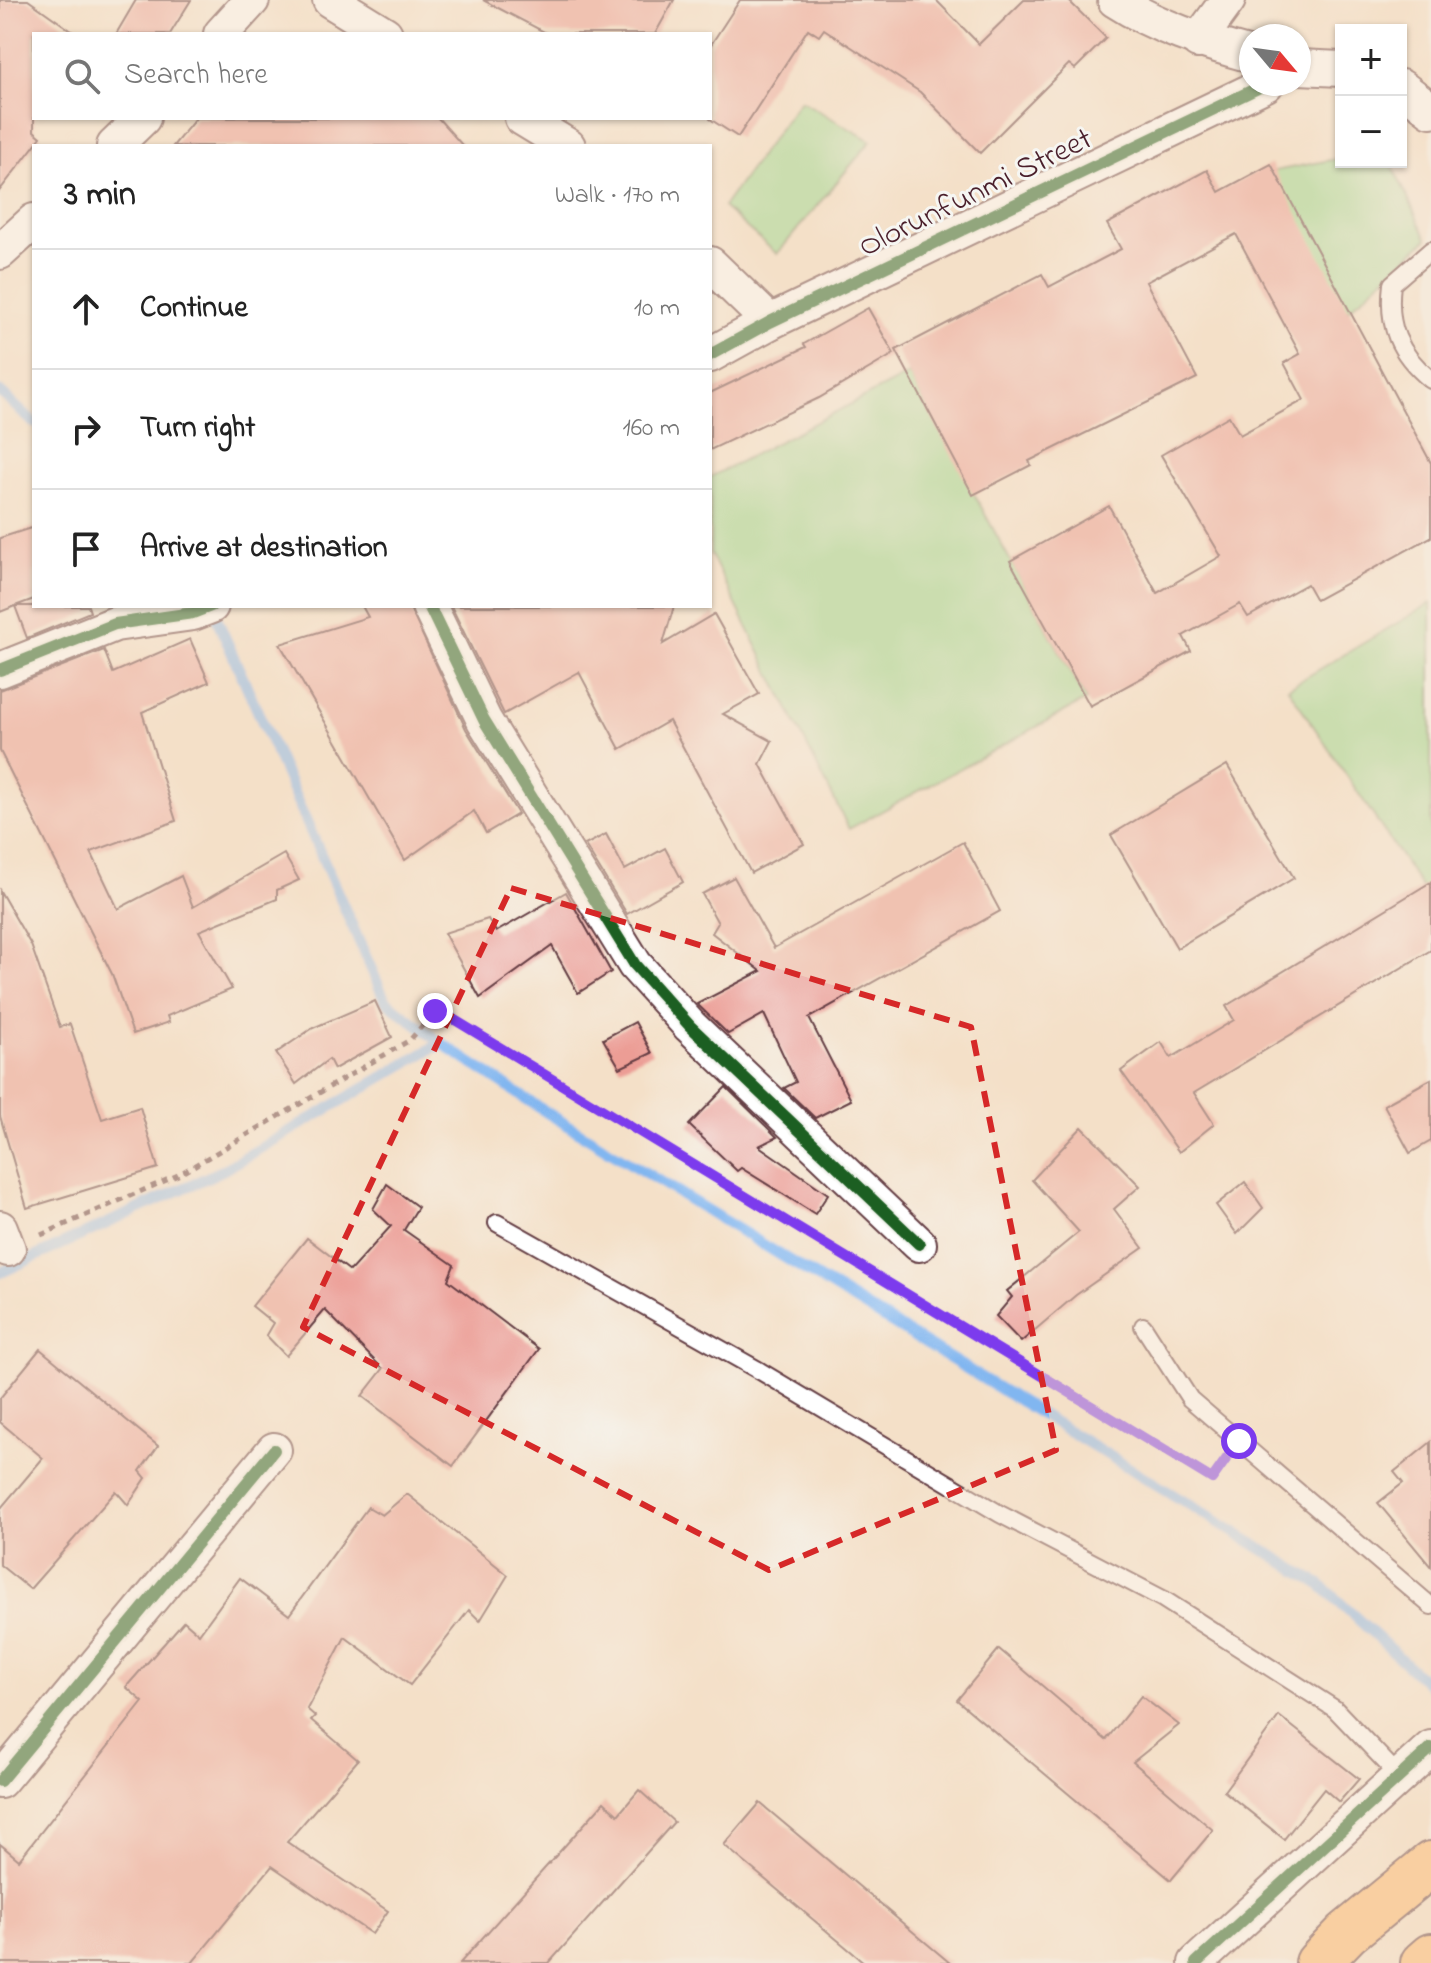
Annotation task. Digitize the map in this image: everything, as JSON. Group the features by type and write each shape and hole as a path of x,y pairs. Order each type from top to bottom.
{"main road":[{"path":"1318,1963 1347,1933 1431,1864"},
{"path":"1423,1963 1431,1956"}],"street":[{"path":"223,32 252,0"},
{"path":"330,0 382,32"},
{"path":"1115,0 1137,14 1198,41 1239,52"},
{"path":"1198,41 1228,0"},
{"path":"1311,68 1335,69"},
{"path":"1407,92 1431,110"},
{"name":"Olorunfunmi Street","path":"712,354 770,322 1241,96"},
{"path":"116,144 141,120"},
{"path":"525,120 565,144"},
{"path":"0,252 32,223"},
{"path":"712,266 770,322"},
{"path":"0,670 115,624 207,608"},
{"path":"430,608 484,720 635,965 690,1026 919,1244"},
{"path":"0,1781 274,1450"},
{"path":"1196,1963 1413,1763"}],"lane":[{"path":"1431,250 1392,284 1389,310 1397,340 1417,369 1431,380"},
{"path":"497,1223 760,1371 1000,1514 1163,1599 1413,1763"},
{"path":"1143,1326 1190,1399 1431,1606"}],"path":[{"path":"4,1238 178,1175 410,1040 435,1011 445,1014 1212,1479 1239,1441"}],"highlighted area":[{"path":"511,888 971,1027 1056,1450 769,1570 303,1327"}],"green space":[{"path":"800,100 871,141 777,254 723,207"},
{"path":"1335,159 1335,168 1394,168 1427,239 1345,313 1249,176"},
{"path":"909,374 1086,700 849,829 712,557 712,476"},
{"path":"1431,603 1431,889 1424,891 1288,688"}],"building":[{"path":"0,0 28,0 73,32 32,32 32,120 34,131 41,137 32,144 32,149 0,190"},
{"path":"136,0 191,0 171,32 117,32"},
{"path":"483,0 674,0 656,32 544,32"},
{"path":"740,0 936,0 979,44 1024,0 1068,0 1106,38 1075,69 1069,64 980,153 920,92 824,29 819,36 808,29 738,137 712,120 712,43"},
{"path":"194,120 440,120 461,144 175,144"},
{"path":"1271,164 1431,463 1431,537 1316,600 1307,584 1248,617 1240,604 1183,636 1191,651 1090,706 1010,561 1109,506 1157,593 1221,556 1161,455 1229,416 1240,435 1304,400 1284,363 1300,354 1236,234 1146,282 1197,378 1029,461 1031,465 973,495 896,350 1042,274 1049,287 1121,249 1107,224 1207,170 1219,192"},
{"path":"868,308 894,354 819,398 712,449 712,392 806,347 804,344"},
{"path":"32,528 32,600 0,612 0,538"},
{"path":"15,606 89,608 90,612 27,638"},
{"path":"363,608 410,608 466,729 518,814 486,833 474,811 405,860 280,644 368,617"},
{"path":"452,608 673,608 663,644 714,614 759,694 723,714 772,741 760,764 804,844 751,873 669,721 620,749 579,672 504,714"},
{"path":"190,639 209,682 142,712 176,821 91,852 118,909 181,876 193,907 284,854 299,880 277,890 277,899 199,931 232,989 167,1016 169,1022 133,1034 112,974 0,751 0,690 104,650 113,673"},
{"path":"1227,765 1294,878 1177,948 1111,835"},
{"path":"606,834 625,870 665,848 683,882 627,914 585,845"},
{"path":"963,842 1000,911 809,1018 851,1100 815,1118 784,1088 796,1082 764,1014 728,1034 697,1004 761,971 712,933 718,923 702,894 734,877 774,948"},
{"path":"1431,882 1431,950 1194,1093 1214,1124 1179,1152 1121,1071 1161,1042 1171,1058 1234,1020 1226,1006"},
{"path":"0,891 31,945 60,1027 70,1024 102,1119 140,1107 158,1168 27,1208 0,1116"},
{"path":"566,892 611,972 578,993 552,946 480,998 444,933 488,919 496,932"},
{"path":"375,1001 392,1037 334,1069 329,1059 296,1084 276,1053 313,1028"},
{"path":"635,1022 652,1053 620,1068 603,1039"},
{"path":"1431,1079 1431,1141 1410,1153 1384,1105"},
{"path":"726,1087 777,1137 759,1146 828,1194 815,1214 741,1168 737,1171 689,1125"},
{"path":"1082,1127 1140,1186 1114,1209 1143,1248 1076,1295 1021,1342 996,1316 1012,1297 1007,1291 1079,1232 1032,1180"},
{"path":"1245,1182 1263,1208 1237,1234 1216,1205"},
{"path":"387,1184 418,1207 404,1230 454,1265 448,1280 539,1349 453,1466 362,1396 383,1369 325,1310 286,1356 266,1335 273,1323 252,1306 307,1238 350,1271 391,1226 373,1209"},
{"path":"40,1349 158,1446 140,1471 146,1478 128,1505 116,1491 30,1589 0,1565 0,1509 43,1458 0,1422 0,1398"},
{"path":"1431,1442 1431,1567 1378,1503 1403,1483 1394,1472"},
{"path":"407,1494 508,1575 480,1621 469,1610 410,1685 345,1637 307,1709 315,1716 311,1720 358,1760 287,1842 388,1911 372,1934 272,1866 192,1963 0,1963 0,1844 19,1860 143,1702 126,1687 184,1621 199,1634 240,1578 289,1615 368,1507 382,1515"},
{"path":"999,1649 1106,1740 1141,1696 1179,1725 1133,1762 1213,1830 1171,1880 957,1700"},
{"path":"1279,1716 1359,1779 1339,1802 1324,1789 1284,1839 1224,1791"},
{"path":"639,1790 674,1822 549,1963 460,1963 604,1802 618,1815"},
{"path":"760,1803 950,1963 865,1963 724,1845"}],"waterway":[{"path":"0,392 32,421"},
{"path":"213,610 385,1000 441,1043"},
{"path":"0,1273 223,1170 441,1043 546,1112 1321,1585 1431,1687"}],"cycle path":[{"path":"712,354 770,322 1241,96"},
{"path":"0,670 115,624 193,613 206,608"},
{"path":"430,608 484,720 635,965 690,1026 919,1244"},
{"path":"0,1781 274,1450"},
{"path":"1196,1963 1431,1748"}],"route":[{"path":"435,1011 445,1014 1105,1417 1212,1479 1239,1441"}]}
